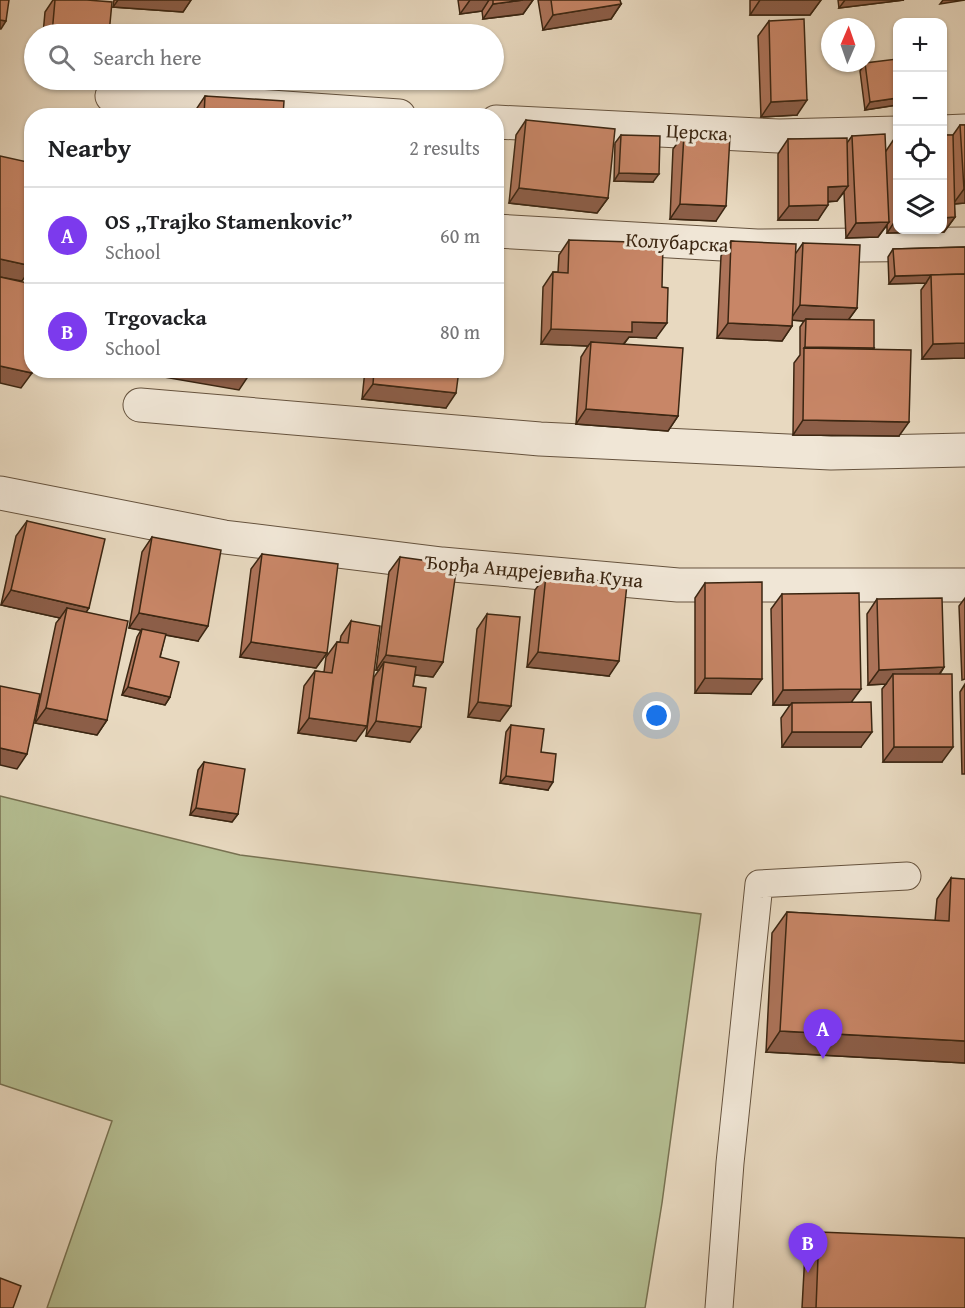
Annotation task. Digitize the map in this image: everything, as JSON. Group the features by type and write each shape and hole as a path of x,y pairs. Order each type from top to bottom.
{"street":[{"path":"112,96 284,108"},
{"name":"Церска","path":"504,122 779,136 893,133"},
{"path":"947,132 965,131"},
{"name":"Колубарска","path":"504,231 757,246 965,244"},
{"path":"140,405 540,439 831,453 965,450"},
{"name":"Ђорђа Андрејевића Куна","path":"0,493 224,537 442,564 678,585 965,585"}],"lane":[{"path":"718,1308 730,1163 759,884 907,876"}],"green space":[{"path":"0,796 240,855 701,914 662,1203 645,1308 47,1308 112,1121 0,1084"}],"building":[{"path":"0,0 9,0 6,21 0,20"},
{"path":"55,0 112,2 110,24 53,24"},
{"path":"493,0 523,0 493,4"},
{"path":"551,0 620,0 621,4 553,15"},
{"path":"804,19 807,100 771,102 769,21"},
{"path":"893,60 893,99 870,102 866,72 875,72 875,62"},
{"path":"205,96 284,101 284,108 204,108"},
{"path":"526,120 615,129 608,198 519,188"},
{"path":"960,125 965,125 965,189 964,189"},
{"path":"684,134 730,136 726,206 680,204"},
{"path":"885,134 889,222 856,223 852,136"},
{"path":"621,135 660,136 659,174 619,173"},
{"path":"947,135 953,135 955,217 947,218"},
{"path":"847,138 848,186 828,187 828,205 789,206 788,139"},
{"path":"0,156 24,161 24,264 0,259"},
{"path":"569,240 663,243 662,287 668,288 667,323 632,322 632,332 551,329 553,272 568,273"},
{"path":"731,241 796,244 792,326 728,323"},
{"path":"803,243 860,245 857,308 800,305"},
{"path":"965,247 965,274 895,276 893,249"},
{"path":"965,274 965,343 933,344 931,275"},
{"path":"0,277 24,282 24,371 0,366"},
{"path":"806,319 874,320 874,348 805,347"},
{"path":"591,342 683,348 678,416 586,409"},
{"path":"804,348 911,350 909,422 803,420"},
{"path":"373,378 458,378 456,393 373,384"},
{"path":"27,521 105,539 89,608 11,590"},
{"path":"152,537 221,550 208,626 139,613"},
{"path":"262,554 338,564 327,653 251,642"},
{"path":"400,557 457,565 443,662 386,655"},
{"path":"546,575 627,584 619,661 538,652"},
{"path":"762,582 762,679 705,678 705,583"},
{"path":"859,593 861,689 783,690 782,594"},
{"path":"942,598 944,667 879,670 877,599"},
{"path":"67,608 128,621 107,720 46,708"},
{"path":"487,614 520,617 511,706 478,702"},
{"path":"351,621 380,626 367,726 309,718 315,671 332,673 337,642 348,643"},
{"path":"142,629 166,634 160,657 179,662 170,697 128,687"},
{"path":"384,662 416,667 413,686 426,688 421,727 376,721"},
{"path":"893,674 952,674 953,747 894,747"},
{"path":"0,686 40,694 27,754 0,748"},
{"path":"871,702 872,732 792,732 792,703"},
{"path":"511,725 544,729 541,752 556,754 553,782 506,776"},
{"path":"204,762 245,769 238,814 196,808"},
{"path":"951,878 965,879 965,1041 780,1031 787,912 949,921"},
{"path":"819,1232 965,1238 965,1308 816,1308"},
{"path":"0,1278 21,1286 13,1308 0,1308"}],"place":[{"name":"OS „Trajko Stamenkovic”","path":"823,1059"},
{"name":"Trgovacka","path":"808,1273"}]}
